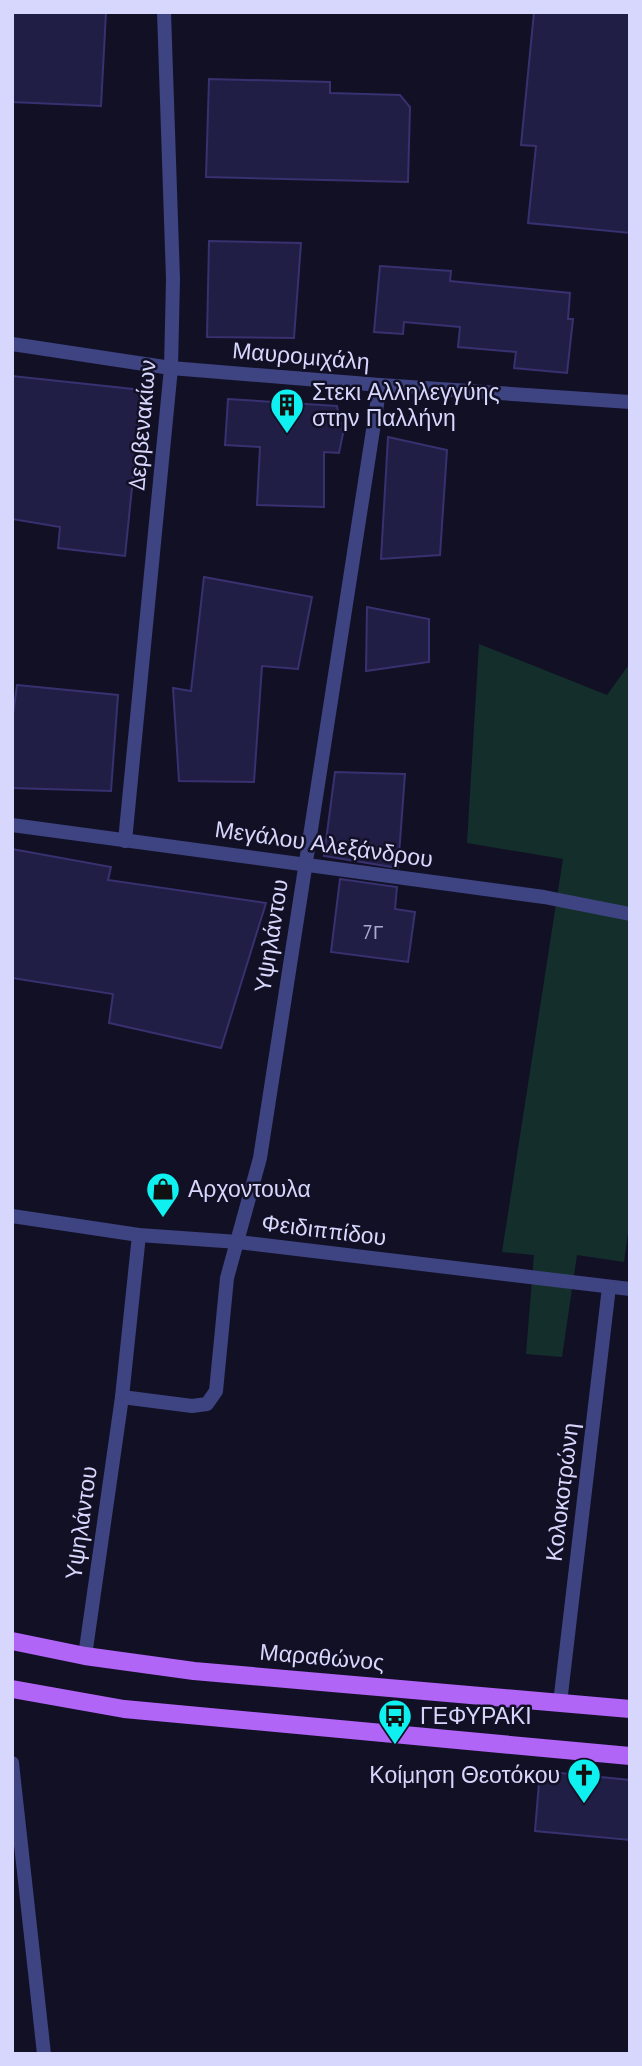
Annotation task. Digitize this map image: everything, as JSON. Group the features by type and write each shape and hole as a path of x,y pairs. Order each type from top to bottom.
{"main road":[{"name":"Μαραθώνος","path":"12,1641 85,1656 194,1671 630,1709"},
{"path":"12,1689 124,1709 630,1756"}],"street":[{"name":"Δερβενακίων","path":"125,841 171,368 173,279 163,12"},
{"name":"Μαυρομιχάλη","path":"12,344 171,368 630,402"},
{"name":"Υψηλάντου","path":"122,1396 192,1406 207,1404 216,1391 227,1278 260,1158 380,385"},
{"name":"Μεγάλου Αλεξάνδρου","path":"12,825 544,897 630,914"},
{"name":"Φειδιππίδου","path":"12,1216 139,1235 238,1242 630,1289"},
{"name":"Υψηλάντου","path":"85,1656 122,1396 139,1235"},
{"name":"Κολοκοτρώνη","path":"560,1703 609,1287"},
{"path":"12,1763 44,2054"}],"green space":[{"path":"479,644 607,695 630,663 630,1218 624,1262 577,1255 562,1357 526,1354 534,1255 502,1252 563,859 467,843"}],"building":[{"path":"12,12 106,12 101,106 12,102"},
{"path":"534,12 630,12 630,233 528,223 536,146 521,145"},
{"path":"209,79 330,82 330,93 400,95 410,107 408,182 206,177"},
{"path":"209,241 301,243 294,338 207,337"},
{"path":"380,266 451,271 450,281 570,293 568,319 573,319 567,373 514,368 516,352 458,347 460,327 404,322 403,334 374,332"},
{"path":"12,376 142,390 125,556 58,548 60,527 12,519"},
{"path":"228,399 337,406 340,423 345,424 339,453 324,452 324,507 257,505 260,447 225,445"},
{"path":"388,437 447,450 440,555 381,559"},
{"path":"204,577 312,597 298,669 262,666 254,782 179,781 173,688 191,691"},
{"path":"367,607 429,619 429,662 366,671"},
{"path":"17,685 118,695 111,791 12,788 12,722"},
{"path":"335,772 405,774 398,868 324,856"},
{"path":"12,849 111,867 108,880 266,903 221,1048 109,1023 113,994 12,978"},
{"path":"340,879 397,887 395,909 415,912 408,962 331,952"},
{"name":"Κοίμηση Θεοτόκου","path":"540,1771 630,1780 630,1840 535,1831"}],"place":[{"name":"Στεκι Αλληλεγγύης στην Παλλήνη","path":"287,435"},
{"name":"Αρχοντουλα","path":"163,1219"},
{"name":"ΓΕΦΥΡΑΚΙ","path":"395,1746"},
{"name":"Κοίμηση Θεοτόκου","path":"584,1805"}]}
